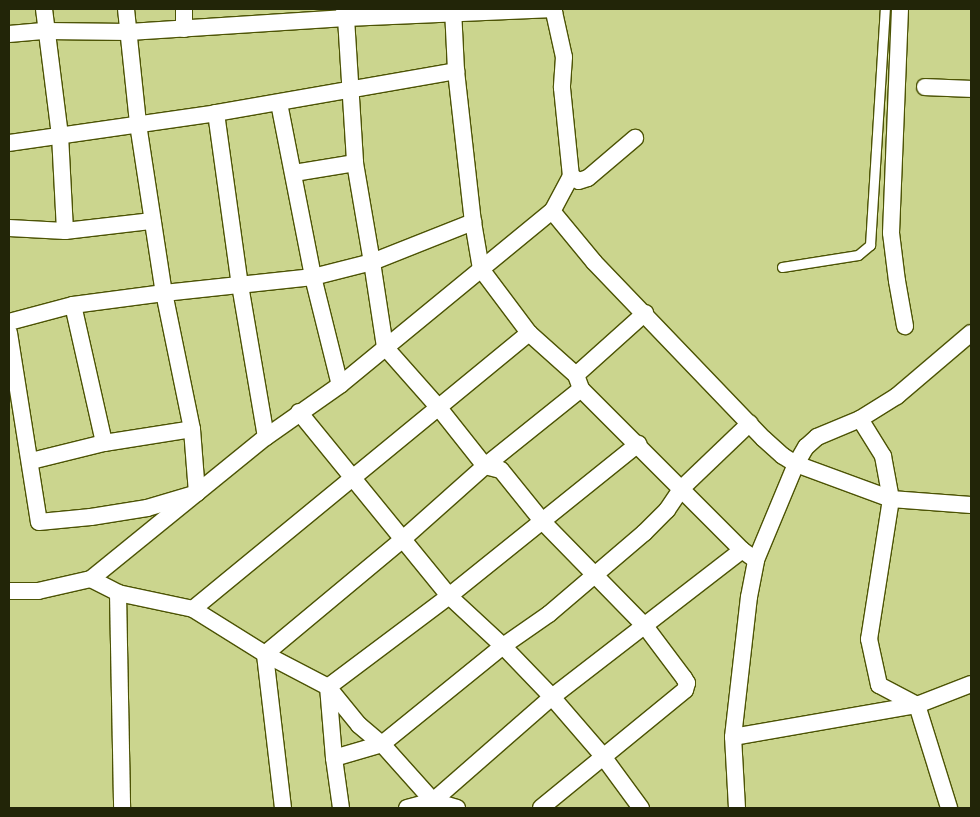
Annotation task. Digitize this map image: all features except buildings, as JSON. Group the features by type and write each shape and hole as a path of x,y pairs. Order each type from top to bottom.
{"street":[{"path":"44,9 60,135 65,231"},
{"path":"126,9 138,124 152,221 164,293 192,429 197,493"},
{"path":"184,9 184,29"},
{"path":"9,34 46,31 129,32 184,29 345,13 552,9 564,57 562,88 571,176 552,211 340,384 266,437 91,579 38,592 9,591"},
{"path":"900,9 891,233 897,282 906,326"},
{"path":"454,11 456,71 473,222 481,269 529,333 579,382 681,489 742,550 756,560"},
{"path":"345,13 355,163 385,347 439,408 484,466 502,470 542,522 596,574 645,626 687,683 685,690 602,755 540,808"},
{"path":"9,142 279,103 349,88 456,71"},
{"path":"925,87 971,89"},
{"path":"279,103 313,277 340,384"},
{"path":"216,113 240,285 266,437"},
{"path":"571,176 579,181 588,178 635,138"},
{"path":"294,173 355,163"},
{"path":"552,211 594,262 783,456 796,464 891,499 971,505"},
{"path":"9,228 65,231 152,221"},
{"path":"9,322 73,305 313,277 372,262 473,222"},
{"path":"73,305 104,443"},
{"path":"265,654 403,539 579,382 645,313"},
{"path":"9,333 31,461 39,522 91,517 147,508 197,493"},
{"path":"193,609 529,333"},
{"path":"737,808 733,737 746,620 756,560 796,464 806,447 817,437 860,419 897,396 971,333"},
{"path":"299,412 449,596 503,646 552,697 602,755 641,808"},
{"path":"860,419 883,456 891,499 869,639 879,685 917,705 949,808"},
{"path":"334,758 382,744 503,646 549,614 667,510 681,489 750,423"},
{"path":"31,461 104,443 192,429"},
{"path":"328,687 449,596 638,444"},
{"path":"407,808 433,801 552,697 742,550"},
{"path":"91,579 118,593 193,609 265,654 328,687 359,725 382,744 433,801 457,808"},
{"path":"118,593 122,808"},
{"path":"265,654 283,808"},
{"path":"733,737 917,705 971,681"},
{"path":"328,687 334,758 341,808"}],"lane":[{"path":"782,267 858,255 870,245 885,9"}]}
